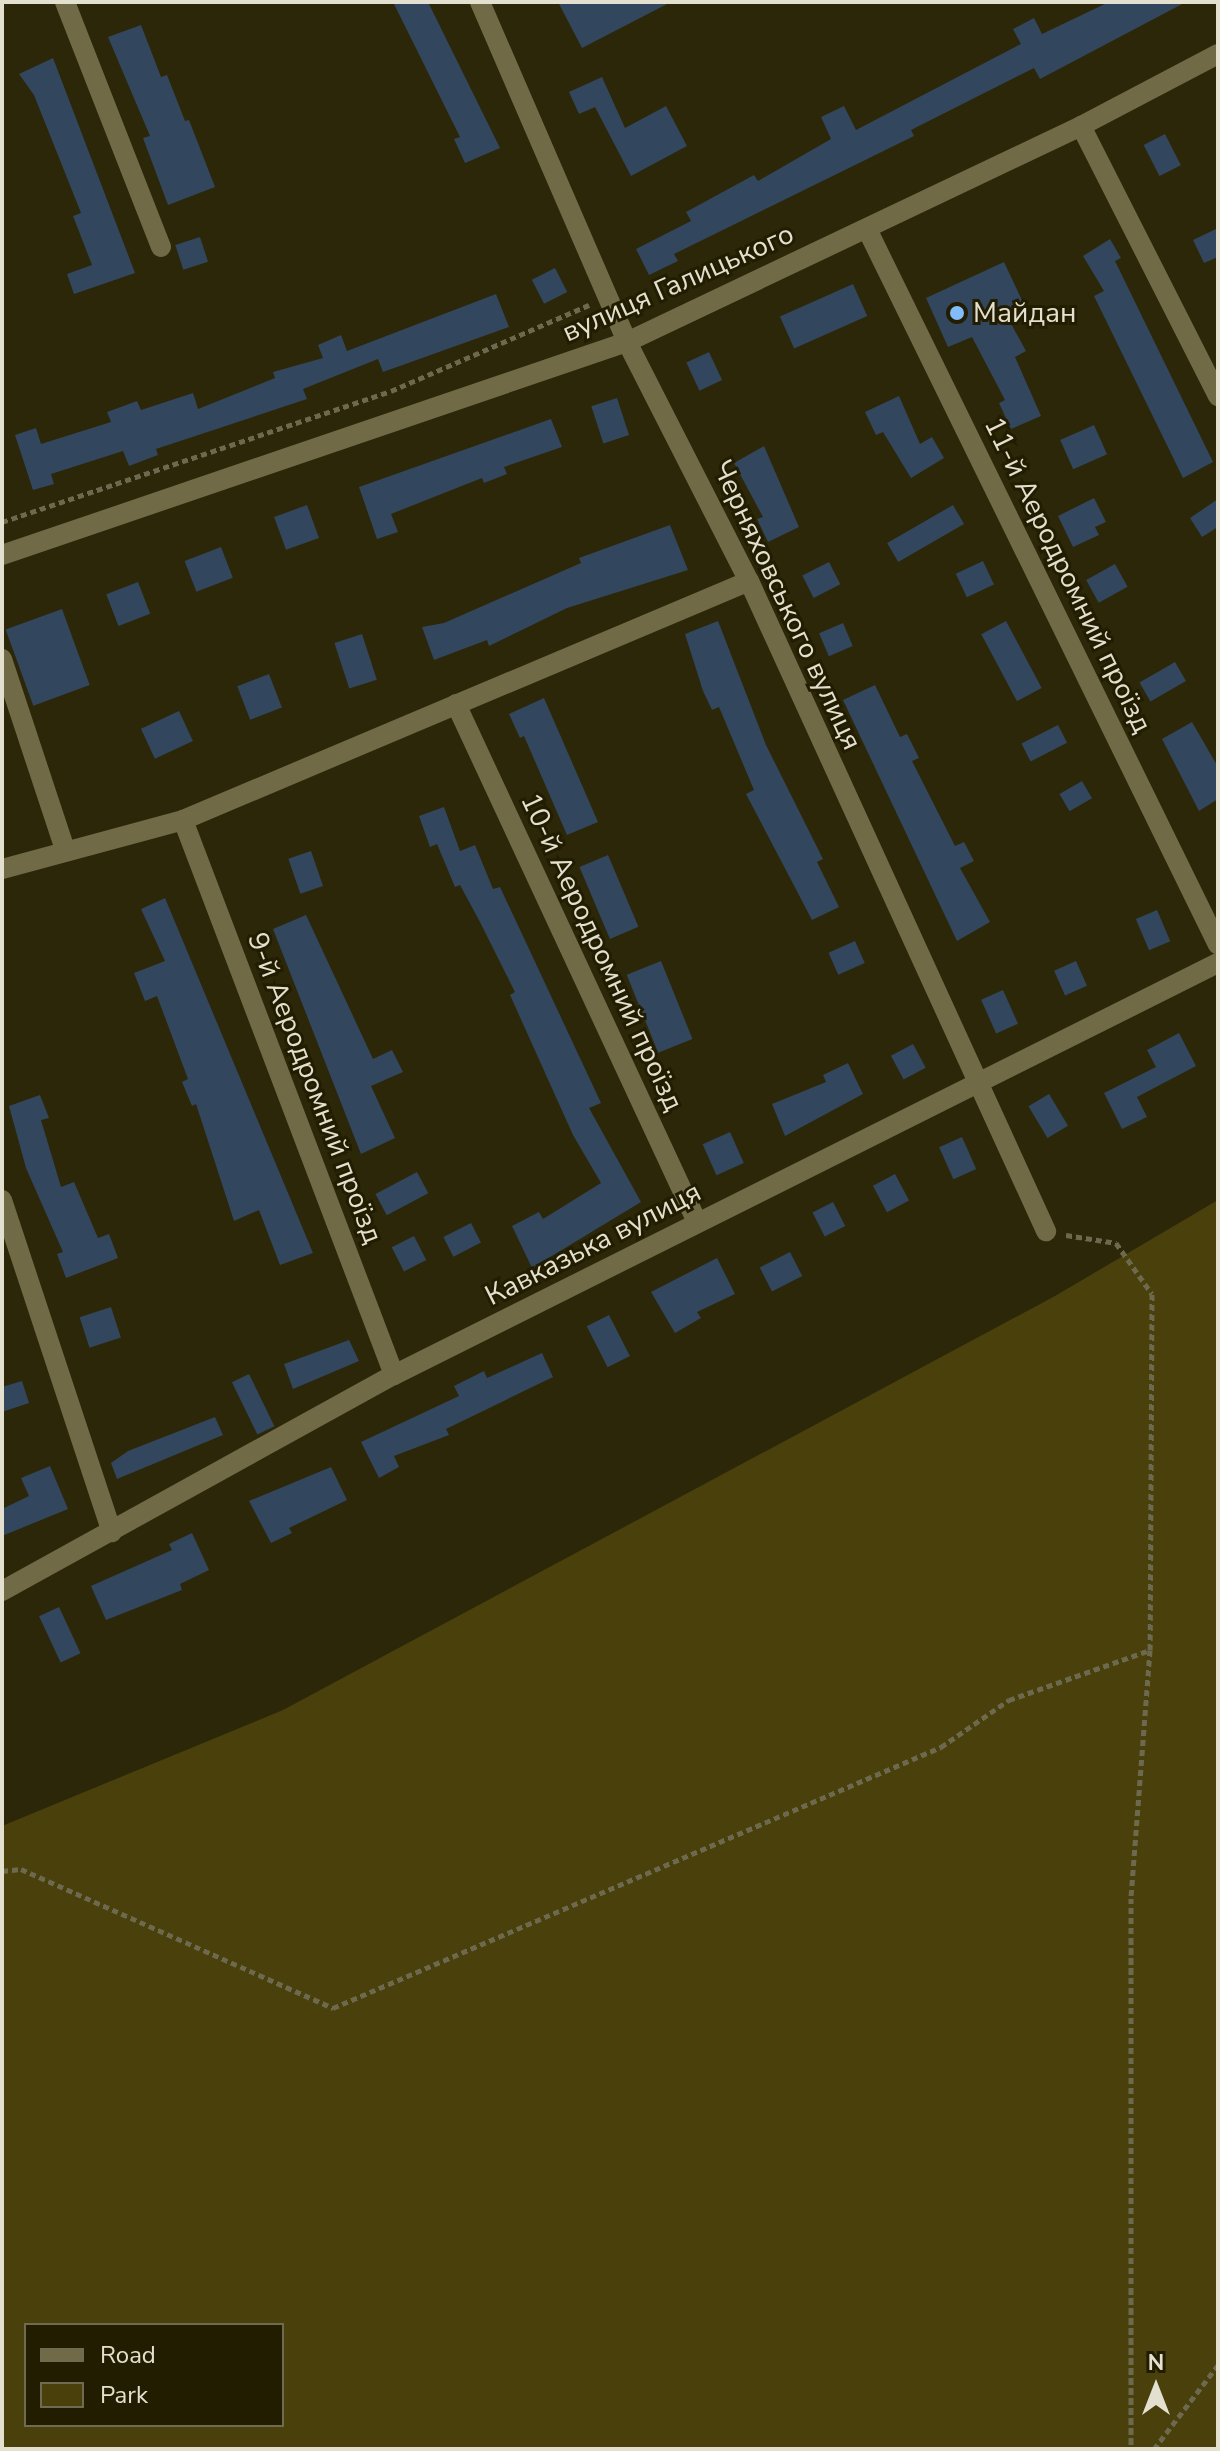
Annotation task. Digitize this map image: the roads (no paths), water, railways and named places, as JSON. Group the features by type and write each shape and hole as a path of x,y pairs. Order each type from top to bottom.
{"street":[{"path":"65,2 161,247"},
{"name":"Черняховського вулиця","path":"480,2 627,342 749,581 1046,1231"},
{"name":"вулиця Галицького","path":"2,555 627,342 1081,126 1218,54"},
{"path":"1081,126 1218,396"},
{"name":"11-й Аеродромний проїзд","path":"867,229 1218,945"},
{"path":"2,869 65,849 183,820 749,581"},
{"path":"2,659 65,849"},
{"name":"10-й Аеродромний проїзд","path":"456,704 697,1222"},
{"name":"9-й Аеродромний проїзд","path":"183,820 394,1375"},
{"name":"Кавказька вулиця","path":"2,1591 394,1375 697,1222 978,1087 1218,963"},
{"path":"2,1200 112,1532"}],"place":[{"name":"Майдан","path":"957,313"}]}
